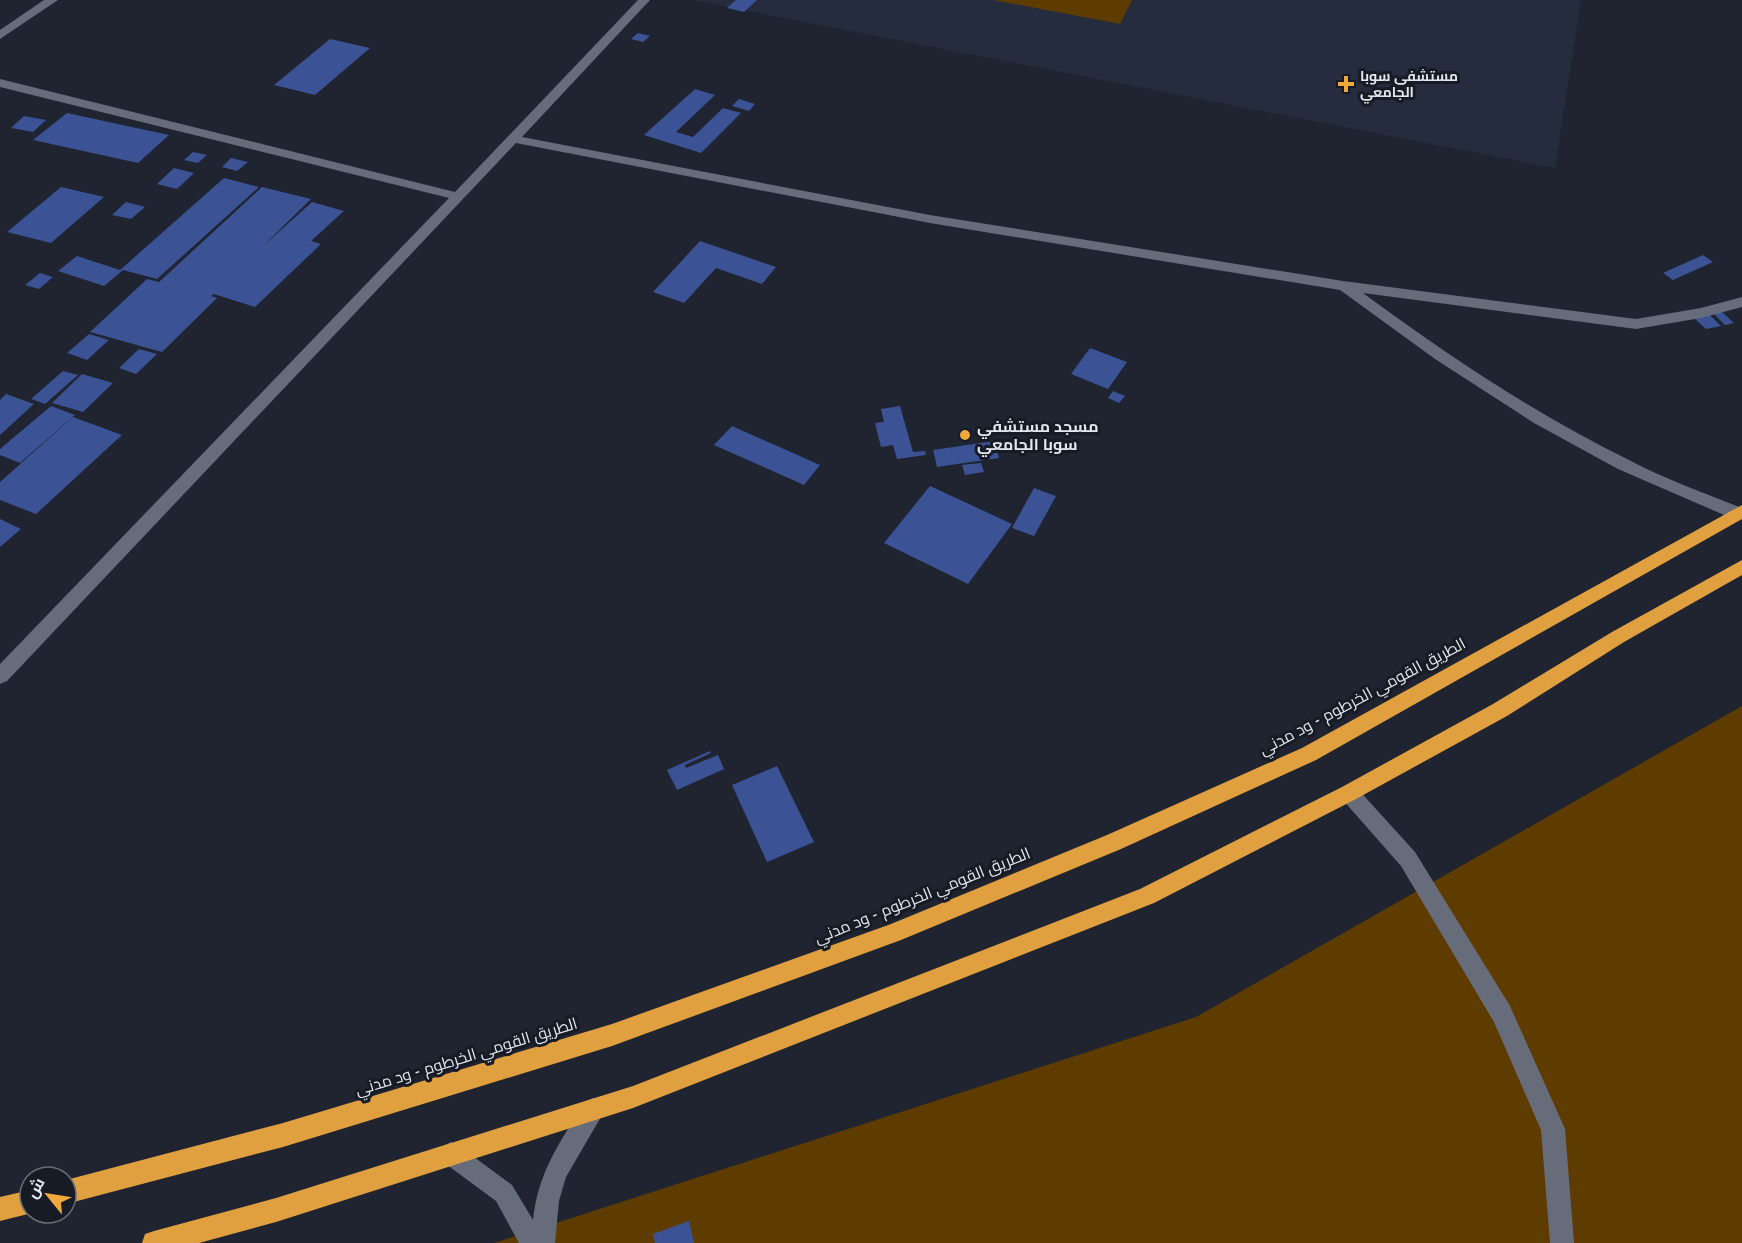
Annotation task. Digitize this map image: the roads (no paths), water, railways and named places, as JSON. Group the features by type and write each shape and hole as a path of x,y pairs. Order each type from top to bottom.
{"highway":[{"name":"الطريق القومي الخرطوم - ود مدني","path":"78,1189 283,1135 612,1035 915,924 1114,842 1309,753 1584,602 1739,512"},
{"path":"154,1243 276,1210 593,1110 907,992 1147,896 1349,793 1500,710 1618,637 1742,567"},
{"path":"0,1209 18,1205"}],"street":[{"path":"0,35 52,0"},
{"path":"0,676 460,197 644,0"},
{"path":"0,83 460,197"},
{"path":"514,139 930,219 1343,286 1636,324 1701,313 1742,302"},
{"path":"1343,286 1428,350 1541,420 1609,458 1739,512"},
{"path":"1349,793 1408,859 1502,1014 1553,1130 1562,1243"},
{"path":"543,1243 547,1201 555,1172 593,1110"},
{"path":"451,1154 504,1193 533,1243"}],"place":[{"name":"مستشفى سوبا الجامعي","path":"1346,84"},
{"name":"مسجد مستشفي سوبا الجامعي","path":"965,435"}]}
